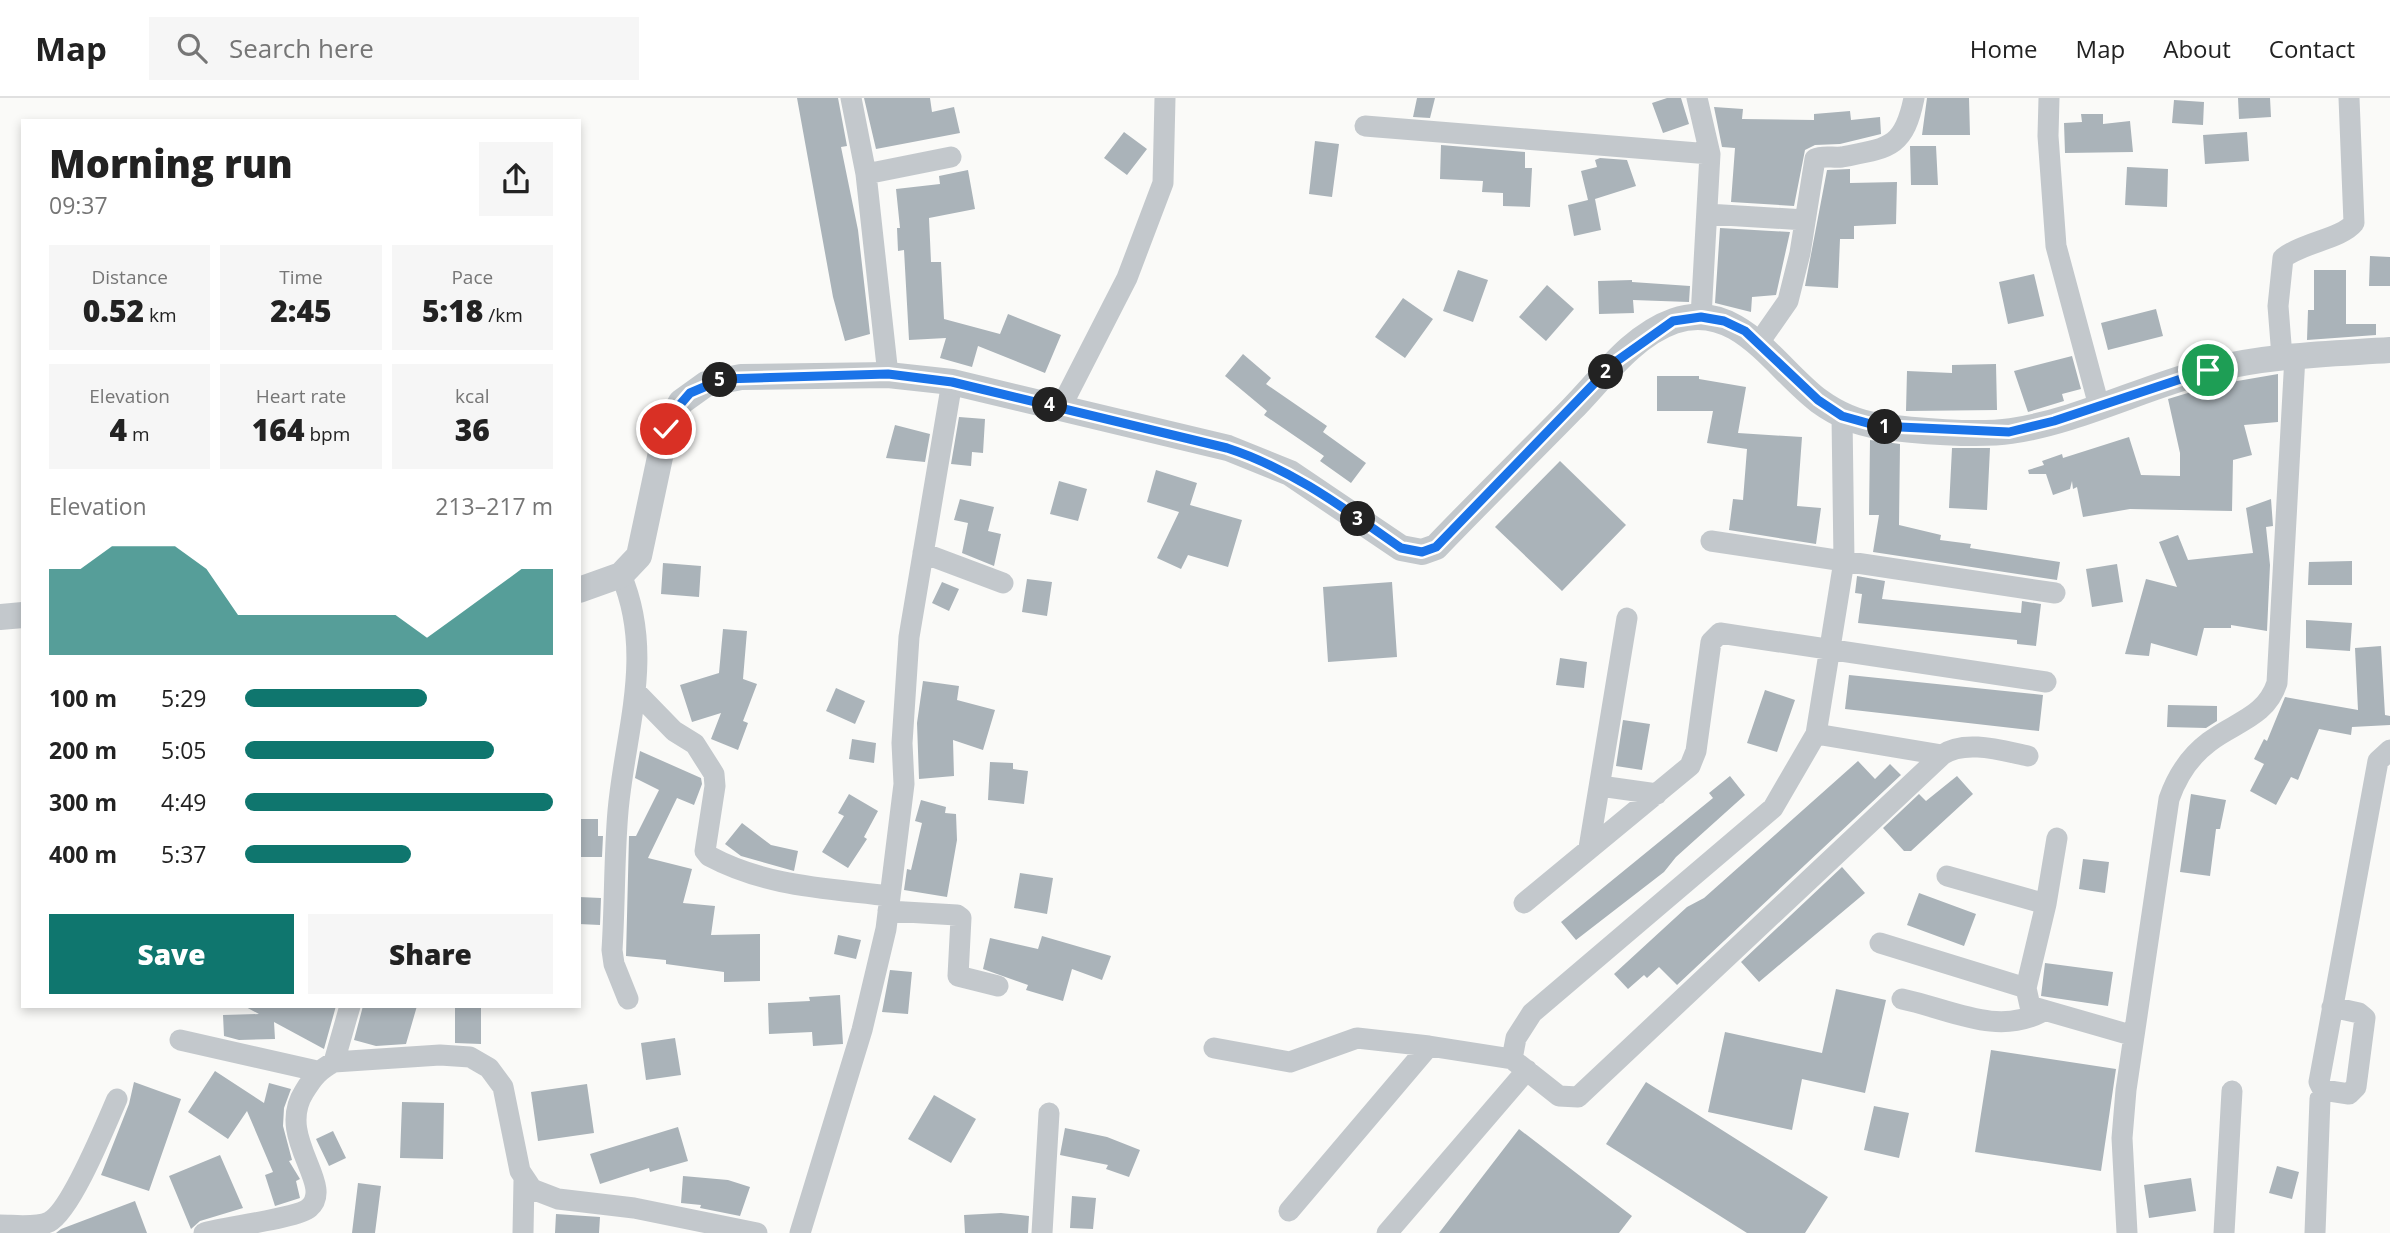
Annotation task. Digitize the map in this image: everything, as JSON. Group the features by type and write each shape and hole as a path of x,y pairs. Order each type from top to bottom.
{"street":[{"path":"851,98 866,174 888,374"},
{"path":"1061,407 1127,278 1163,183 1165,98"},
{"path":"1697,98 1710,155 1701,317"},
{"path":"1758,344 1788,301 1815,159 1838,158 1895,142 1909,126 1914,98"},
{"path":"2049,98 2048,136 2056,246 2099,406"},
{"path":"2127,1233 2122,1138 2134,1036 2169,799 2175,781 2185,765 2210,740 2264,708 2277,683 2288,357 2278,306 2283,258 2298,246 2347,231 2354,223 2349,98"},
{"path":"1365,126 1710,155"},
{"path":"866,174 951,158"},
{"path":"1707,214 1805,220"},
{"path":"581,589 621,575 639,556 671,415 690,393 706,384 741,377 888,374 952,382 1061,407 1258,458 1290,473 1401,548 1422,552 1436,547 1614,363 1673,321 1701,317 1724,321 1745,331 1818,400 1842,416 1878,426 2009,432 2208,370 2288,357 2390,350"},
{"path":"800,1233 862,1030 889,903 904,784 902,743 909,637 952,382"},
{"path":"1387,1233 1520,1064 1516,1038 1532,1013 1773,808 1816,734 1844,561 1842,416"},
{"path":"1711,541 2055,593"},
{"path":"923,553 1003,583"},
{"path":"621,575 634,613 637,693 618,811 612,950 614,964 628,999"},
{"path":"0,617 21,615"},
{"path":"1589,848 1627,618"},
{"path":"1524,903 1657,794 1694,759 1711,642 1716,635 1725,632 2046,682"},
{"path":"637,693 674,731 695,744 714,774 715,786 705,851 709,856 745,874 794,886 957,915 961,918 958,976 998,986"},
{"path":"1816,734 1942,755"},
{"path":"1214,1048 1290,1062 1357,1038 1429,1046 1520,1064 1559,1096 1578,1097 1942,755 1957,748 1972,748 2028,756"},
{"path":"2332,1007 2378,761 2390,750"},
{"path":"1600,786 1657,794"},
{"path":"2057,838 2046,904 2026,988 2030,1006 2042,1012 2134,1036"},
{"path":"1948,876 2046,904"},
{"path":"1880,943 2026,988"},
{"path":"1902,999 1992,1024 2029,1018 2042,1012"},
{"path":"204,1233 230,1225 296,1214 309,1208 316,1197 315,1183 300,1149 294,1125 298,1102 326,1066 349,1008"},
{"path":"180,1040 326,1066 440,1055 470,1057 482,1062 503,1087 524,1180 523,1233"},
{"path":"1289,1211 1429,1046"},
{"path":"2224,1233 2232,1091"},
{"path":"2315,1233 2320,1099"},
{"path":"0,1226 40,1224 49,1222 58,1214 87,1166 117,1100"},
{"path":"1042,1233 1049,1113"},
{"path":"524,1180 532,1189 558,1199 634,1208 744,1232"}],"building":[{"path":"797,98 838,98 847,146 841,147 858,230 870,334 845,341 833,297"},
{"path":"864,98 930,98 932,112 954,107 960,133 876,149"},
{"path":"1417,98 1435,98 1430,118 1413,117"},
{"path":"1667,98 1681,98 1689,124 1663,133 1652,103"},
{"path":"1927,98 1969,98 1970,135 1922,135"},
{"path":"2238,98 2270,98 2271,117 2239,119"},
{"path":"2174,100 2204,102 2203,125 2172,123"},
{"path":"1714,107 1743,109 1742,119 1814,120 1814,114 1850,111 1851,120 1880,117 1881,134 1840,144 1815,145 1805,150 1794,206 1731,202 1735,148 1722,147"},
{"path":"2081,114 2103,114 2103,124 2130,121 2133,152 2065,153 2064,123 2082,122"},
{"path":"1124,132 1147,149 1127,175 1104,158"},
{"path":"2247,132 2249,161 2205,164 2203,135"},
{"path":"1315,141 1339,144 1332,197 1309,194"},
{"path":"1441,145 1525,152 1525,168 1532,168 1530,207 1503,206 1503,193 1482,192 1483,181 1440,179"},
{"path":"1910,146 1936,146 1938,185 1911,185"},
{"path":"1595,160 1627,160 1636,186 1595,199 1601,230 1574,236 1568,205 1588,200 1581,171 1597,167"},
{"path":"2127,167 2168,169 2167,207 2125,205"},
{"path":"1850,169 1850,183 1897,182 1896,224 1854,226 1854,239 1840,239 1838,288 1805,286 1827,170"},
{"path":"968,170 975,209 929,218 931,262 941,262 944,319 1000,334 1008,314 1061,335 1045,373 978,346 972,367 940,358 946,338 909,340 904,250 898,251 897,228 900,228 896,189 940,184 939,176"},
{"path":"1720,228 1790,232 1776,295 1752,297 1751,312 1715,303"},
{"path":"2370,256 2390,257 2390,286 2369,286"},
{"path":"1458,270 1488,280 1473,322 1443,311"},
{"path":"2314,270 2346,270 2346,324 2376,324 2376,335 2307,340 2308,310 2314,310"},
{"path":"2034,274 2044,316 2008,324 1999,282"},
{"path":"1632,280 1690,286 1689,302 1633,300 1634,313 1599,314 1598,281"},
{"path":"1547,285 1574,309 1546,341 1519,317"},
{"path":"1403,298 1433,319 1405,358 1375,337"},
{"path":"2156,309 2163,336 2108,350 2101,323"},
{"path":"1243,354 1271,378 1266,384 1327,426 1323,432 1366,463 1351,483 1320,461 1324,456 1264,415 1267,411 1225,376"},
{"path":"2072,356 2081,389 2062,394 2064,401 2028,412 2014,371"},
{"path":"1996,364 1997,410 1906,411 1907,371 1952,373 1952,365"},
{"path":"2278,374 2278,422 2244,425 2252,455 2233,460 2232,511 2130,509 2083,517 2077,487 2073,489 2072,481 2070,489 2053,495 2046,474 2029,474 2028,470 2044,465 2042,461 2062,454 2063,458 2129,437 2141,475 2180,476 2180,453 2168,399 2214,385"},
{"path":"1657,376 1699,376 1699,379 1746,387 1738,433 1802,437 1797,506 1821,508 1816,544 1729,530 1733,499 1743,500 1747,449 1707,443 1713,411 1657,411"},
{"path":"959,417 985,419 983,453 972,452 971,466 951,464"},
{"path":"895,425 930,434 925,462 886,458"},
{"path":"1870,440 1900,444 1899,525 1941,535 1940,540 1971,544 1970,548 2060,562 2057,580 1873,552 1879,515 1869,515"},
{"path":"1952,448 1990,448 1987,510 1949,508"},
{"path":"1560,461 1626,525 1562,591 1495,527"},
{"path":"1156,470 1197,483 1190,505 1242,520 1228,567 1188,555 1181,569 1157,558 1179,512 1147,502"},
{"path":"1059,481 1087,489 1078,521 1050,514"},
{"path":"960,499 994,507 988,531 1001,534 994,566 962,553 968,523 954,520"},
{"path":"2271,499 2273,526 2266,527 2270,565 2267,631 2231,625 2231,628 2204,628 2197,656 2151,643 2149,656 2125,654 2146,579 2177,587 2159,542 2178,535 2188,560 2253,553 2246,508"},
{"path":"2352,561 2352,585 2308,585 2309,562"},
{"path":"663,563 701,566 699,597 661,594"},
{"path":"2117,564 2123,602 2092,607 2086,569"},
{"path":"1857,576 1885,581 1882,599 2021,613 2022,601 2041,604 2036,646 2017,644 2017,640 1858,623 1862,594 1855,593"},
{"path":"1027,579 1052,582 1047,616 1022,612"},
{"path":"942,582 959,589 949,611 932,603"},
{"path":"1392,582 1397,657 1328,662 1323,587"},
{"path":"2306,620 2352,623 2350,651 2306,648"},
{"path":"723,629 747,631 743,679 757,684 743,721 748,723 738,750 711,739 721,713 692,722 680,685 719,673"},
{"path":"2381,646 2385,715 2390,716 2390,725 2352,727 2351,735 2319,729 2298,780 2291,777 2276,805 2250,791 2264,764 2254,759 2264,739 2267,741 2285,697 2358,710 2355,648"},
{"path":"1560,658 1587,662 1584,688 1556,685"},
{"path":"1849,675 2043,695 2039,731 1845,709"},
{"path":"923,681 959,686 957,700 995,710 983,750 953,740 954,776 919,779 917,723"},
{"path":"836,688 865,701 855,724 826,711"},
{"path":"1765,690 1795,700 1777,752 1747,743"},
{"path":"2168,705 2217,706 2217,721 2206,728 2167,727"},
{"path":"1623,720 1650,724 1642,770 1616,766"},
{"path":"852,739 876,743 874,763 849,759"},
{"path":"640,751 701,778 702,784 694,805 677,798 648,858 692,869 683,903 715,906 711,935 760,934 760,981 724,982 724,972 666,964 666,960 626,956 629,836 636,836 659,790 635,778"},
{"path":"1858,761 1875,779 1890,764 1901,775 1677,985 1659,967 1647,978 1644,975 1628,989 1614,974 1687,907 1704,898"},
{"path":"990,762 1013,763 1013,769 1028,771 1024,804 988,800"},
{"path":"1730,776 1745,795 1676,857 1664,872 1576,940 1561,922 1713,798 1709,793"},
{"path":"1957,776 1973,794 1911,851 1904,851 1883,828 1919,794 1926,801"},
{"path":"849,794 878,811 864,837 867,839 848,868 822,852 844,816 838,813"},
{"path":"2191,794 2226,800 2220,829 2216,829 2210,876 2180,872"},
{"path":"921,800 946,807 945,813 956,814 957,840 947,897 904,890 907,869 911,870 922,823 915,821"},
{"path":"581,819 598,819 598,836 603,836 602,857 581,857"},
{"path":"742,823 771,845 798,851 794,871 741,856 725,844"},
{"path":"2083,859 2109,862 2105,893 2079,889"},
{"path":"1842,867 1865,893 1759,982 1741,962"},
{"path":"1020,873 1053,878 1047,914 1014,908"},
{"path":"1919,893 1976,914 1964,946 1907,925"},
{"path":"581,897 601,898 600,925 581,924"},
{"path":"838,935 861,940 856,959 834,954"},
{"path":"1042,936 1111,956 1102,980 1072,969 1063,1001 1026,990 1028,985 983,969 990,938 1038,949"},
{"path":"2045,963 2113,972 2108,1006 2041,996"},
{"path":"890,970 912,972 908,1014 882,1012"},
{"path":"1836,989 1886,1000 1865,1093 1802,1079 1792,1130 1708,1112 1725,1032 1822,1053"},
{"path":"840,995 843,1044 813,1046 812,1032 769,1034 768,1003 810,1001 809,997"},
{"path":"248,1008 335,1008 324,1049 274,1022 275,1039 239,1040 224,1036 223,1015 259,1014"},
{"path":"362,1008 416,1008 406,1044 376,1046 354,1040"},
{"path":"455,1008 481,1008 481,1044 455,1043"},
{"path":"675,1038 681,1075 646,1080 641,1043"},
{"path":"1991,1050 2116,1069 2101,1171 1975,1152"},
{"path":"215,1071 264,1103 269,1083 291,1089 284,1108 283,1126 292,1160 289,1161 300,1179 296,1181 300,1198 275,1206 265,1175 273,1172 247,1111 228,1139 188,1112"},
{"path":"134,1082 181,1099 149,1191 101,1175 129,1104"},
{"path":"1646,1082 1828,1197 1805,1233 1747,1233 1606,1144"},
{"path":"587,1084 594,1133 538,1141 531,1092"},
{"path":"934,1095 976,1119 951,1163 908,1139"},
{"path":"402,1102 444,1103 443,1159 400,1158"},
{"path":"1874,1106 1909,1113 1899,1158 1864,1150"},
{"path":"678,1127 688,1161 650,1172 649,1168 600,1184 590,1154"},
{"path":"1065,1128 1107,1137 1140,1150 1129,1177 1106,1169 1108,1165 1060,1155"},
{"path":"1519,1129 1632,1216 1619,1233 1439,1233"},
{"path":"333,1131 346,1158 329,1166 316,1139"},
{"path":"220,1155 243,1208 200,1221 191,1229 169,1176"},
{"path":"2277,1166 2299,1172 2292,1199 2269,1193"},
{"path":"683,1176 728,1180 750,1187 740,1216 700,1208 701,1205 681,1203"},
{"path":"2191,1178 2196,1211 2149,1218 2144,1185"},
{"path":"358,1183 381,1186 375,1233 352,1233"},
{"path":"1072,1196 1096,1198 1093,1229 1070,1228"},
{"path":"135,1201 147,1233 56,1233 61,1229"},
{"path":"1001,1213 1029,1216 1028,1233 965,1233 964,1215"},
{"path":"556,1214 600,1217 599,1233 555,1233"}],"route":[{"path":"666,429 671,415 690,393 723,379 888,374 952,382 1227,448 1258,458 1290,473 1401,548 1422,552 1436,547 1614,363 1673,321 1701,317 1724,321 1745,331 1818,400 1842,416 1878,426 2009,432 2054,421 2208,370"}]}
